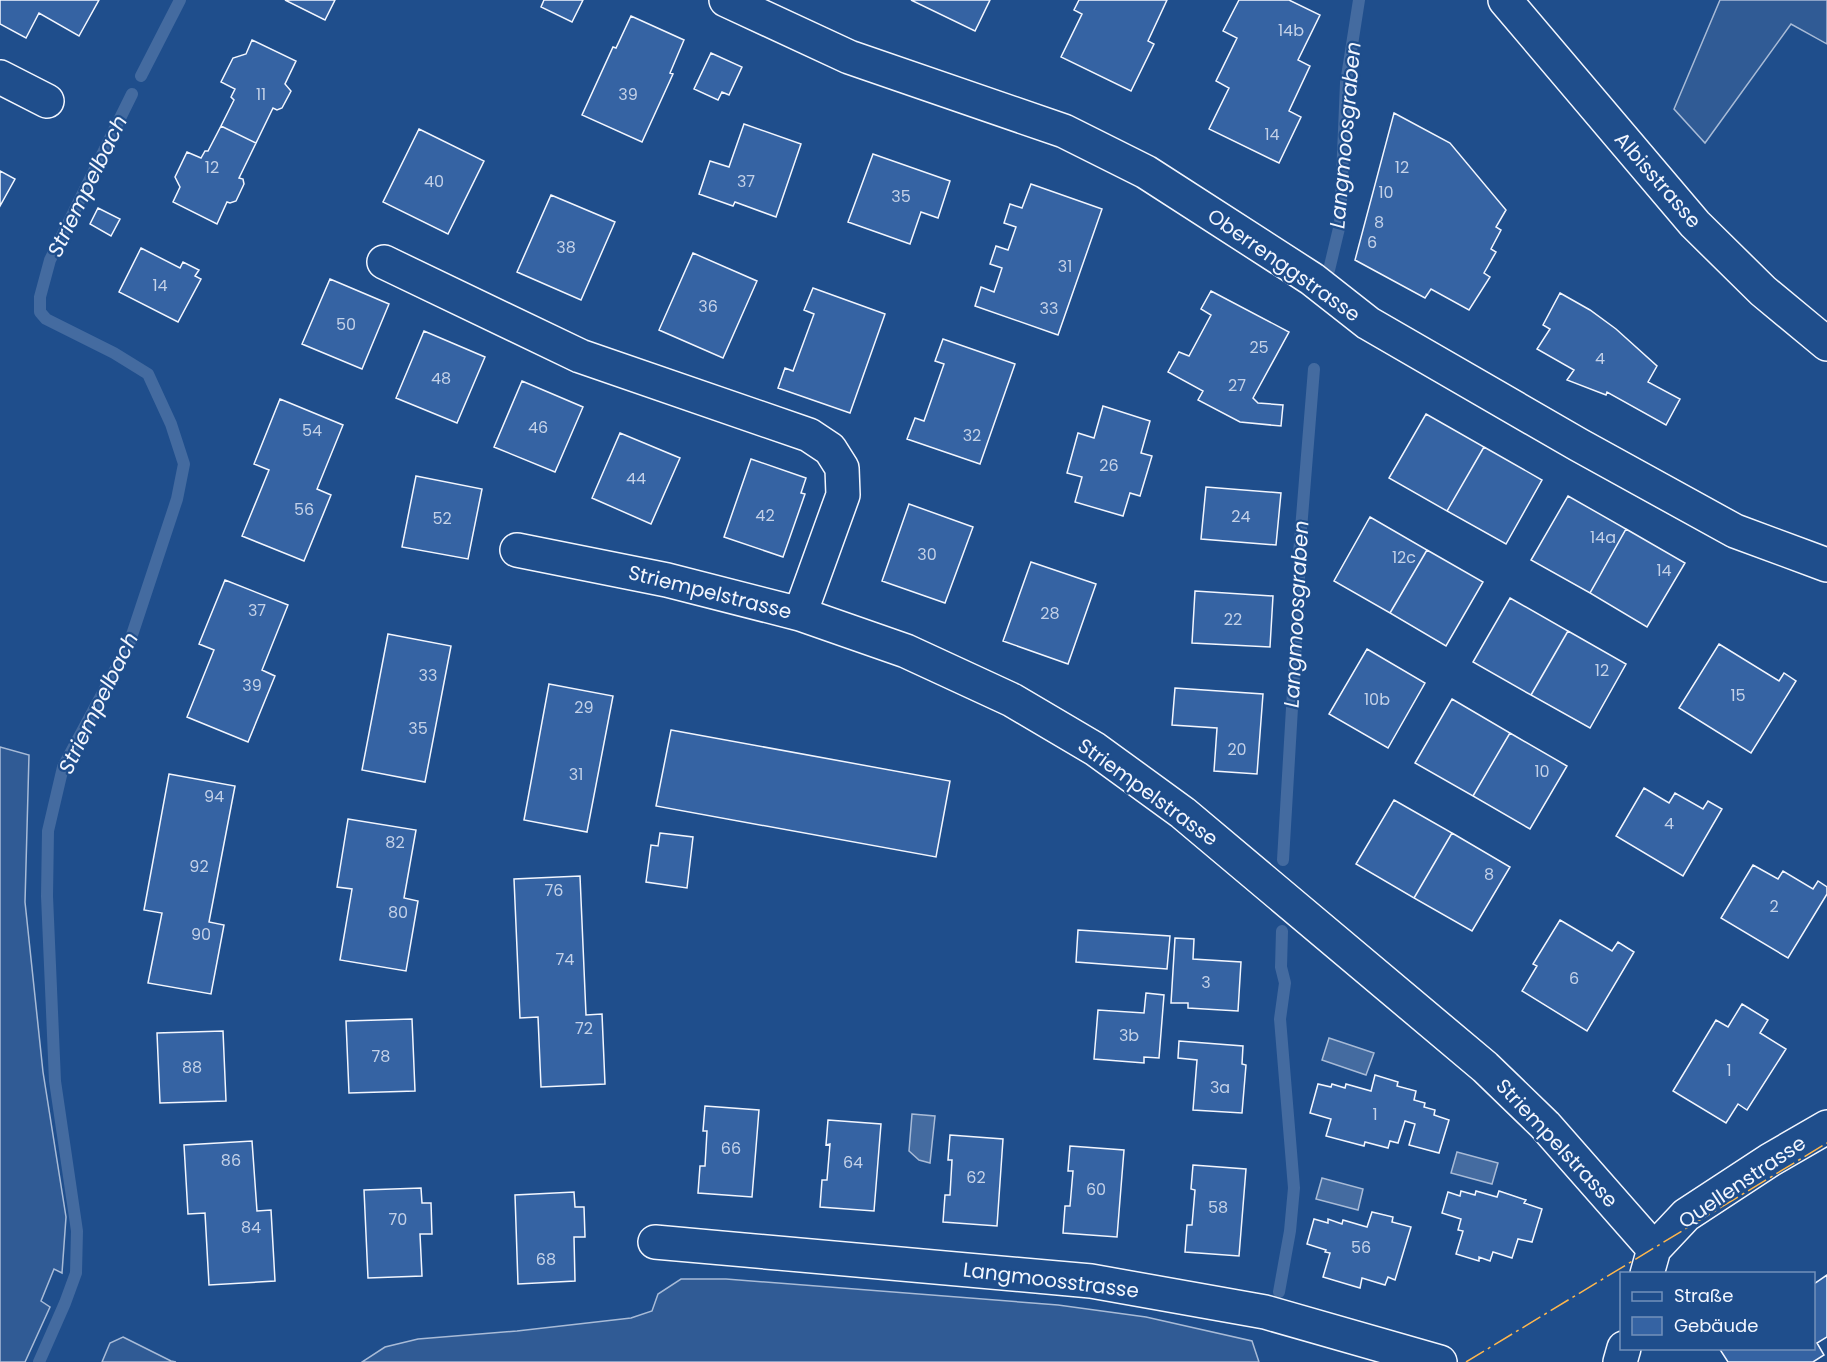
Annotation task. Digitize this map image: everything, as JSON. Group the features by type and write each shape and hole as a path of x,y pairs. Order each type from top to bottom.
{"street":[{"name":"Oberrenggstrasse","path":"726,0 849,57 1064,131 1146,172 1312,279 1342,304 1378,329 1735,531 1827,565"},
{"name":"Albisstrasse","path":"1505,0 1695,224 1763,291 1827,344"},
{"path":"0,77 47,101"},
{"path":"384,262 580,356 809,435 830,449 842,468 843,495 800,614"},
{"name":"Striempelstrasse","path":"517,550 667,580 800,614 906,651 1012,700 1095,749 1183,813 1485,1067 1545,1125 1650,1261"},
{"name":"Quellenstrasse","path":"1650,1261 1686,1215 1770,1160 1827,1127"},
{"name":"Langmoosstrasse","path":"655,1242 1091,1281 1265,1312 1440,1362"}],"shaded area":[{"path":"1720,0 1827,0 1827,44 1791,24 1705,143 1674,109"},
{"path":"0,747 29,755 25,902 43,1072 66,1217 62,1273 54,1269 41,1301 50,1307 25,1362 0,1362"},
{"path":"1329,1038 1374,1053 1366,1075 1322,1060"},
{"path":"912,1114 935,1116 930,1163 919,1160 909,1151"},
{"path":"1457,1152 1498,1163 1492,1184 1451,1173"},
{"path":"1322,1178 1363,1189 1358,1210 1316,1199"},
{"path":"681,1279 726,1279 1058,1305 1146,1317 1252,1341 1259,1362 362,1362 385,1347 418,1339 631,1318 652,1311 658,1294"},
{"path":"123,1337 176,1362 102,1362 110,1343"}],"building":[{"path":"0,0 99,0 79,36 39,13 26,38 0,24"},
{"path":"285,0 335,0 325,20"},
{"path":"544,0 583,0 572,22 541,7"},
{"path":"911,0 990,0 975,31"},
{"path":"1079,0 1167,0 1148,41 1154,44 1131,91 1061,57 1082,14 1074,10"},
{"path":"1239,0 1289,0 1320,15 1298,60 1310,66 1289,111 1301,117 1279,163 1209,129 1229,88 1216,81 1237,38 1223,31"},
{"path":"631,16 684,40 670,73 673,74 642,142 582,115 613,47 616,48"},
{"path":"252,40 296,61 285,84 291,91 282,108 277,110 273,108 256,143 221,126 234,100 231,97 235,89 221,82 233,58 246,54"},
{"path":"711,53 742,67 729,95 722,92 718,100 694,89"},
{"path":"1394,113 1450,143 1506,210 1496,227 1501,230 1491,249 1496,252 1484,273 1490,277 1469,310 1431,289 1425,298 1355,260"},
{"path":"744,124 801,144 776,217 735,202 733,206 699,194 710,161 729,167"},
{"path":"221,126 256,143 239,178 243,179 244,184 236,201 227,202 217,224 173,202 180,187 175,177 187,152 201,158 205,151 208,151"},
{"path":"419,129 484,161 448,234 383,202"},
{"path":"873,154 950,181 938,218 921,212 910,244 848,222"},
{"path":"0,171 15,179 0,206"},
{"path":"1031,184 1102,209 1058,335 975,306 981,287 994,292 1002,268 990,264 996,246 1008,250 1016,227 1004,223 1010,204 1022,208"},
{"path":"551,195 615,222 581,300 517,272"},
{"path":"98,208 120,219 111,236 90,224"},
{"path":"141,248 180,268 183,262 199,270 195,276 201,279 178,322 119,292"},
{"path":"693,253 757,281 723,358 659,330"},
{"path":"330,279 389,304 362,369 302,344"},
{"path":"813,288 885,314 850,413 778,388 785,368 793,371 814,314 804,310"},
{"path":"1211,291 1289,332 1253,398 1258,403 1283,405 1281,426 1240,422 1198,400 1203,391 1168,372 1179,352 1189,356 1211,315 1201,309"},
{"path":"1560,293 1590,310 1616,329 1657,366 1648,382 1680,399 1666,425 1607,392 1606,395 1567,380 1574,370 1537,349 1550,329 1543,325"},
{"path":"424,331 485,357 457,423 396,398"},
{"path":"943,339 1015,364 980,464 907,439 915,418 924,421 944,364 935,361"},
{"path":"522,381 583,407 555,472 494,447"},
{"path":"280,399 343,425 317,489 331,495 304,561 242,536 269,470 254,464"},
{"path":"1103,406 1150,421 1141,453 1152,456 1140,496 1130,493 1123,516 1075,502 1082,477 1067,473 1078,433 1094,438"},
{"path":"1426,414 1484,447 1447,511 1389,478"},
{"path":"620,433 680,458 651,524 592,498"},
{"path":"1484,447 1542,480 1506,544 1447,511"},
{"path":"751,459 806,478 801,493 805,494 783,557 724,537"},
{"path":"416,476 482,489 468,559 402,547"},
{"path":"1206,487 1281,493 1276,545 1201,539"},
{"path":"1568,496 1626,529 1590,593 1531,560"},
{"path":"909,504 973,527 945,603 882,581"},
{"path":"1370,517 1427,550 1390,613 1334,581"},
{"path":"1626,529 1685,563 1647,627 1590,593"},
{"path":"1427,550 1483,582 1446,646 1390,613"},
{"path":"1031,562 1096,584 1068,664 1003,641"},
{"path":"225,580 288,605 262,670 275,676 248,742 187,717 214,650 199,644"},
{"path":"1195,591 1273,596 1270,647 1192,643"},
{"path":"1510,598 1568,631 1531,695 1473,662"},
{"path":"1568,631 1626,664 1590,728 1531,695"},
{"path":"388,634 451,646 425,782 362,770"},
{"path":"1719,644 1779,681 1784,673 1796,681 1751,753 1679,708"},
{"path":"1367,649 1425,683 1388,748 1329,714"},
{"path":"549,684 613,696 587,832 524,820"},
{"path":"1175,688 1263,694 1257,774 1214,771 1217,728 1172,725"},
{"path":"1452,699 1510,733 1473,796 1415,763"},
{"path":"671,730 950,781 936,857 656,806"},
{"path":"1510,733 1567,766 1530,829 1473,796"},
{"path":"169,774 235,786 209,922 224,925 211,994 148,983 162,913 144,910"},
{"path":"1644,788 1669,803 1675,793 1703,809 1708,801 1722,809 1683,876 1616,836"},
{"path":"1394,800 1452,833 1414,898 1356,864"},
{"path":"348,819 416,830 404,898 418,901 406,971 340,960 352,889 337,887"},
{"path":"660,833 693,837 687,888 646,882 651,845 658,846"},
{"path":"1452,833 1510,867 1472,931 1414,898"},
{"path":"1753,865 1778,879 1783,871 1813,889 1818,881 1827,887 1827,894 1788,958 1721,918"},
{"path":"580,876 586,1015 602,1014 605,1084 541,1087 538,1017 520,1018 514,879"},
{"path":"1560,920 1612,951 1618,942 1634,952 1587,1031 1522,991 1537,966 1533,964"},
{"path":"1078,930 1170,936 1167,969 1076,962"},
{"path":"1175,938 1194,939 1193,959 1241,962 1238,1011 1188,1008 1188,1003 1171,1003"},
{"path":"1146,993 1164,995 1159,1058 1144,1057 1144,1063 1094,1059 1098,1010 1144,1013"},
{"path":"1742,1004 1768,1020 1760,1033 1786,1049 1747,1110 1738,1104 1726,1123 1673,1091 1716,1020 1728,1027"},
{"path":"412,1019 415,1091 349,1093 346,1021"},
{"path":"223,1031 226,1101 160,1103 157,1033"},
{"path":"1179,1041 1243,1046 1242,1064 1246,1065 1242,1113 1193,1110 1197,1060 1178,1058"},
{"path":"1375,1075 1398,1082 1397,1086 1416,1091 1414,1100 1425,1103 1424,1107 1435,1110 1434,1115 1449,1120 1439,1153 1409,1145 1415,1124 1405,1121 1398,1143 1390,1141 1388,1148 1365,1142 1364,1146 1326,1136 1331,1119 1310,1113 1318,1084 1331,1087 1332,1084 1345,1088 1346,1084 1371,1091"},
{"path":"705,1106 759,1110 752,1197 698,1193 700,1166 705,1166 707,1131 703,1131"},
{"path":"828,1120 881,1124 874,1211 820,1207 822,1180 827,1180 830,1144 826,1145"},
{"path":"950,1135 1003,1139 997,1226 943,1222 945,1195 950,1195 952,1160 948,1160"},
{"path":"252,1141 257,1211 271,1210 275,1281 209,1285 205,1213 188,1214 184,1145"},
{"path":"1070,1146 1124,1150 1117,1237 1063,1233 1065,1206 1070,1206 1073,1171 1068,1171"},
{"path":"1193,1165 1246,1169 1239,1256 1185,1252 1187,1225 1192,1225 1195,1190 1191,1189"},
{"path":"421,1188 422,1203 431,1203 432,1234 420,1234 422,1276 368,1278 364,1190"},
{"path":"1461,1191 1475,1195 1476,1191 1497,1197 1499,1191 1526,1200 1524,1203 1542,1209 1532,1242 1518,1239 1512,1258 1493,1252 1490,1261 1479,1257 1479,1261 1456,1254 1463,1231 1458,1230 1461,1219 1442,1213 1448,1192 1460,1196"},
{"path":"574,1192 575,1207 584,1207 585,1237 574,1237 575,1281 518,1284 515,1195"},
{"path":"1372,1212 1393,1217 1392,1222 1411,1227 1395,1280 1388,1277 1385,1285 1362,1278 1360,1288 1323,1277 1330,1253 1307,1244 1314,1219 1328,1223 1328,1219 1342,1224 1343,1220 1367,1227"},
{"path":"1827,1275 1827,1337 1817,1343 1824,1355 1813,1362 1728,1362 1720,1350 1815,1350 1815,1283"}],"waterway":[{"path":"141,76 180,0"},
{"name":"Langmoosgraben","path":"1329,270 1340,224 1346,83 1359,0"},
{"name":"Striempelbach","path":"39,1362 76,1273 77,1231 55,1081 47,896 48,831 63,767 129,644 177,499 184,464 171,424 148,374 114,353 46,319 40,312 40,297 50,260 132,94"},
{"name":"Langmoosgraben","path":"1283,860 1299,590 1299,554 1314,369"},
{"name":"Langmoosgraben","path":"1279,1292 1290,1231 1294,1188 1280,1019 1285,983 1281,967 1282,931"}],"power":[{"path":"1466,1362 1827,1143"}]}
